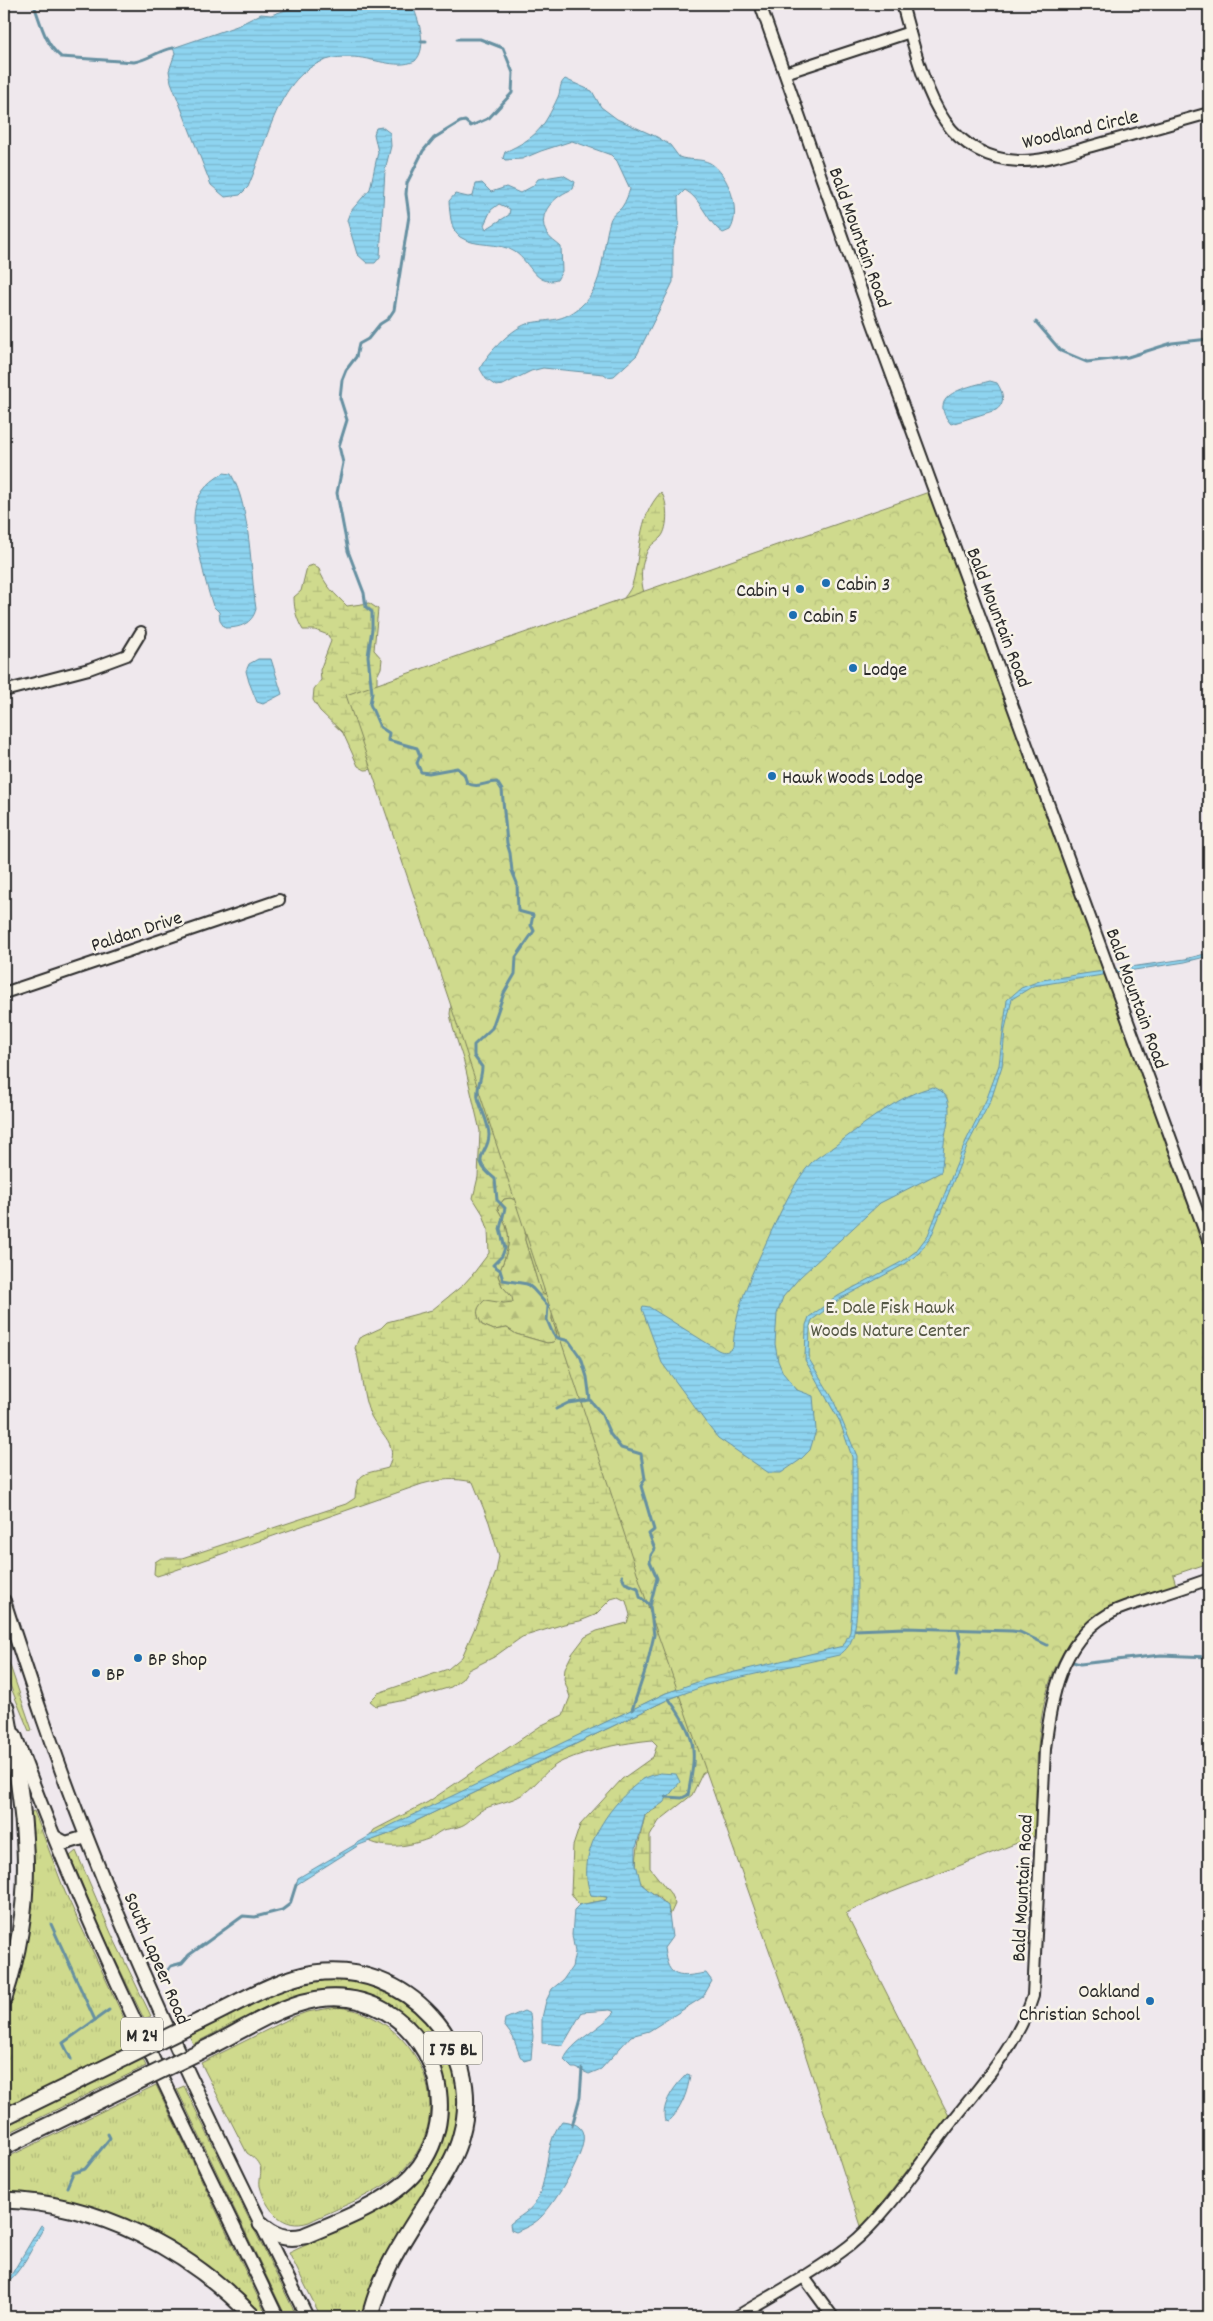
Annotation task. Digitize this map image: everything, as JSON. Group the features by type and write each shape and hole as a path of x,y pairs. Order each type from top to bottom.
{"highway":[{"path":"4,1998 22,1930 26,1881 22,1808 5,1705"},
{"name":"I 75 BL","path":"4,2117 283,1982 315,1973 345,1972 374,1978 407,1994 422,2006 447,2035 457,2057 464,2080 465,2113 461,2136 446,2172 389,2264 377,2293 370,2317"},
{"path":"4,2147 292,2007 325,1998 343,1998 376,2006 403,2023 422,2046 434,2072 438,2084 439,2112 434,2139 419,2167 402,2185 376,2202 304,2236 287,2238 273,2233 261,2224"},
{"path":"4,2200 75,2211 106,2220 145,2236 205,2273 252,2317"}],"main road":[{"name":"South Lapeer Road","path":"4,1602 86,1838 165,2024 307,2317"},
{"name":"M 24","path":"5,1705 54,1837 105,1956 277,2317"},
{"path":"54,1837 66,1844 86,1838"}],"street":[{"name":"Bald Mountain Road","path":"760,4 1209,1242"},
{"name":"Woodland Circle","path":"902,4 930,92 945,122 961,139 974,149 998,158 1020,162 1052,157 1209,113"},
{"path":"784,73 910,32"},
{"path":"4,691 89,669 127,655 142,632"},
{"name":"Paldan Drive","path":"4,993 279,900"},
{"name":"Bald Mountain Road","path":"736,2317 850,2246 876,2219 1007,2048 1029,2008 1034,1985 1045,1749 1049,1716 1064,1662 1076,1643 1091,1627 1108,1614 1209,1580"},
{"path":"802,2276 832,2317"}],"green space":[{"path":"661,492 667,514 664,533 649,548 642,566 641,577 646,600 619,604 632,585 647,513"},
{"name":"E. Dale Fisk Hawk Woods Nature Center","path":"929,492 1209,1261 1209,1563 1173,1575 1176,1585 1128,1599 1101,1612 1078,1632 1061,1656 1049,1684 1042,1714 1036,1776 1035,1836 882,1896 846,1913 949,2116 862,2229 798,2032 651,1615 449,1000 346,695"},
{"path":"313,565 319,569 327,585 347,606 369,603 378,609 374,650 382,659 381,668 377,676 377,692 759,1666 666,1693 368,1839 374,1830 428,1802 542,1725 563,1715 570,1697 564,1679 565,1668 572,1654 585,1637 597,1631 627,1623 630,1615 626,1601 618,1597 611,1599 595,1615 522,1637 494,1657 468,1670 462,1679 451,1687 414,1698 376,1706 370,1701 378,1693 448,1669 462,1657 496,1572 499,1556 489,1522 473,1482 460,1480 441,1480 422,1484 173,1571 157,1576 154,1574 155,1562 161,1558 182,1558 346,1504 355,1498 360,1478 369,1473 388,1468 392,1452 388,1440 375,1423 365,1400 355,1348 359,1338 381,1328 387,1322 432,1310 463,1285 489,1253 488,1229 483,1214 473,1198 478,1177 480,1131 464,1062 450,1014 453,991 378,769 365,770 358,766 343,733 320,711 313,700 314,689 321,680 320,670 331,641 328,635 315,630 303,630 298,619 294,597 301,591 307,567","holes":["510,1198 519,1201 526,1220 525,1240 540,1290 543,1294 554,1298 552,1319 557,1333 554,1342 547,1343 516,1334 507,1328 494,1330 482,1325 478,1315 479,1306 485,1300 504,1303 513,1302 512,1297 502,1286 498,1276 507,1249 508,1234 503,1218 497,1208 504,1199"]},
{"path":"510,1198 519,1201 526,1220 525,1240 538,1283 554,1297 552,1319 557,1333 554,1342 547,1343 516,1334 507,1328 494,1330 482,1325 479,1318 478,1308 485,1299 504,1303 512,1297 502,1286 498,1276 507,1249 508,1234 503,1218 497,1208 504,1199"},
{"path":"4,1648 32,1730 29,1731 4,1671"},
{"path":"707,1685 716,1763 702,1774 692,1795 659,1821 650,1836 650,1868 670,1893 675,1904 670,1915 662,1899 642,1884 638,1877 636,1860 645,1815 657,1808 660,1773 591,1895 607,1897 606,1900 579,1905 571,1893 573,1846 580,1825 622,1779 653,1757 657,1745 652,1740 607,1747 563,1761 518,1797 484,1809 463,1825 441,1831 428,1839 398,1846 376,1844 369,1841 389,1834 669,1699"},
{"path":"34,1811 65,1892 136,2044 4,2109 4,2013 11,1995 28,1926 33,1867 29,1813"},
{"path":"76,1851 111,1933 151,2016 144,2019 109,1947 70,1856"},
{"path":"342,1978 376,1985 397,1996 416,2010 444,2044 458,2086 457,2133 366,2317 321,2317 289,2253 376,2212 408,2191 421,2179 439,2150 448,2119 446,2087 437,2057 419,2030 396,2008 367,1994 333,1989 298,1995 262,2009 193,2044 189,2035 295,1984 311,1980"},
{"path":"337,2007 365,2014 389,2028 408,2047 422,2070 429,2095 429,2121 420,2147 402,2171 393,2179 358,2200 309,2222 291,2223 277,2216 267,2203 260,2186 261,2171 258,2162 247,2153 201,2063 293,2017 307,2012"},
{"path":"142,2058 146,2066 4,2135 4,2125"},
{"path":"156,2085 265,2312 258,2315 180,2248 4,2194 4,2159"},
{"path":"184,2086 297,2317 286,2317 177,2089"}],"water":[{"path":"304,4 412,4 421,33 422,41 419,55 415,61 408,63 392,64 351,57 327,60 308,69 293,84 281,102 248,187 240,195 225,197 211,185 171,82 169,71 175,53 173,48 237,26 261,14 271,15"},
{"path":"565,79 592,91 601,107 617,119 670,145 679,157 706,161 717,168 727,184 734,203 733,222 730,230 723,233 717,229 691,194 685,190 678,197 679,224 673,248 673,282 637,355 614,376 608,377 604,374 543,368 531,371 503,385 496,386 486,379 480,369 488,356 501,342 516,329 524,325 556,319 574,312 588,298 599,278 610,221 623,205 630,189 617,161 611,155 572,141 522,159 505,160 503,158 505,152 525,142 543,125"},
{"path":"382,127 390,133 391,146 385,170 380,257 375,263 367,263 357,254 347,220 350,212 370,189 378,152 374,134 376,128"},
{"path":"563,175 575,182 573,189 554,200 545,212 544,226 547,234 561,247 562,271 557,280 543,280 538,277 515,252 509,249 473,242 460,237 454,230 451,220 449,201 455,194 468,197 473,196 476,184 482,183 491,192 506,187 520,193 533,186 538,179","holes":["499,204 510,209 509,215 486,229 484,225 491,210"]},
{"path":"990,381 997,383 1001,390 1002,401 999,407 996,410 951,424 944,414 943,405 946,399 961,389"},
{"path":"224,473 231,474 238,488 242,504 249,540 256,609 252,618 245,624 225,628 220,621 219,612 213,606 209,595 194,523 194,511 203,491 211,482"},
{"path":"258,659 271,659 282,694 263,704 257,702 246,671 249,664"},
{"path":"1209,953 1209,956 1185,962 1033,986 1012,999 1005,1029 1002,1066 991,1100 969,1142 931,1237 919,1253 905,1264 840,1299 812,1320 810,1326 809,1359 832,1397 857,1456 857,1610 853,1635 844,1651 839,1655 707,1685 669,1699 389,1834 359,1845 296,1885 298,1878 373,1834 666,1693 706,1679 843,1646 850,1632 852,1610 852,1457 840,1422 805,1360 806,1325 809,1317 838,1296 903,1261 916,1251 928,1235 966,1141 987,1098 999,1065 1007,1000 1021,988 1042,980 1185,959"},
{"path":"933,1087 941,1091 946,1097 949,1111 941,1172 880,1203 800,1277 783,1297 777,1314 775,1344 778,1361 783,1373 797,1390 813,1396 816,1430 810,1450 800,1460 781,1473 769,1473 718,1438 710,1428 662,1363 642,1309 643,1306 649,1307 718,1350 726,1352 730,1350 733,1347 742,1301 752,1274 784,1205 805,1170 817,1158 882,1111 908,1096"},
{"path":"660,1773 676,1774 680,1782 663,1803 645,1815 636,1848 636,1864 641,1884 668,1906 672,1937 664,1948 666,1959 672,1971 682,1976 706,1973 712,1981 703,1997 649,2031 631,2036 601,2069 589,2074 572,2068 564,2060 567,2053 579,2041 615,2012 610,2010 582,2012 563,2045 542,2043 542,2018 546,2001 552,1989 563,1980 572,1967 575,1952 572,1935 574,1910 579,1905 606,1900 607,1897 591,1895 587,1879 587,1863 591,1846 598,1830 607,1815 630,1790 644,1779"},
{"path":"524,2011 530,2014 533,2036 531,2059 524,2061 520,2056 513,2037 504,2025 505,2019"},
{"path":"687,2074 690,2075 688,2088 683,2100 673,2117 668,2122 665,2121 665,2108 670,2095"},
{"path":"562,2121 576,2125 582,2131 581,2150 570,2175 548,2210 539,2219 516,2232 511,2230 510,2224 528,2211 536,2201 543,2182 552,2140"},
{"path":"41,2225 44,2227 27,2258 4,2285 4,2281 10,2277"}],"waterway":[{"path":"34,5 47,40 61,57 134,62 173,48"},
{"path":"457,39 480,39 503,48 513,73 512,93 489,118 471,126 465,121 460,122 434,138 423,151 407,183 406,194 409,216 394,310 388,319 380,324 368,339 359,344 356,357 346,370 342,380 340,398 347,420 339,446 343,463 337,493 348,551 364,593 366,607 372,612 372,629 368,656 372,693 370,704 380,727 389,733 388,740 417,748 420,756 417,763 421,772 429,773 457,768 464,774 467,783 471,785 497,782 502,790 507,843 512,871 517,883 518,911 533,915 531,925 534,931 516,957 515,974 504,993 492,1028 474,1045 474,1056 482,1067 478,1098 488,1126 489,1135 481,1161 482,1166 495,1179 497,1200 505,1208 500,1229 505,1248 502,1256 493,1265 500,1270 503,1280 527,1284 548,1306 547,1320 553,1334 558,1338 569,1341 581,1358 587,1377 590,1400 601,1413 610,1434 621,1448 641,1454 645,1479 641,1486 654,1530 649,1534 655,1549 651,1555 650,1562 657,1578 650,1606 654,1635 647,1665 632,1710"},
{"path":"421,41 426,41"},
{"path":"1036,322 1061,351 1087,362 1128,357 1172,343 1209,339"},
{"path":"556,1409 568,1403 589,1400"},
{"path":"622,1576 625,1583 638,1588 640,1597 650,1605"},
{"path":"855,1630 905,1628 1012,1631 1020,1632 1047,1645"},
{"path":"956,1676 961,1642 958,1630"},
{"path":"1073,1662 1080,1664 1161,1655 1209,1657"},
{"path":"666,1797 682,1798 688,1795 693,1766 690,1735 669,1699"},
{"path":"168,1970 171,1966 182,1963 189,1955 243,1916 255,1917 282,1910 290,1904 296,1885"},
{"path":"51,1924 95,2020"},
{"path":"71,2059 63,2043 109,2010"},
{"path":"572,2126 580,2097 582,2069"},
{"path":"67,2187 73,2173 85,2169 110,2138 108,2134"}],"place":[{"name":"Cabin 3","path":"826,583"},
{"name":"Cabin 4","path":"800,589"},
{"name":"Cabin 5","path":"793,615"},
{"name":"Lodge","path":"853,668"},
{"name":"Hawk Woods Lodge","path":"772,776"},
{"name":"BP Shop","path":"138,1658"},
{"name":"BP","path":"96,1673"},
{"name":"Oakland Christian School","path":"1150,2001"}]}
